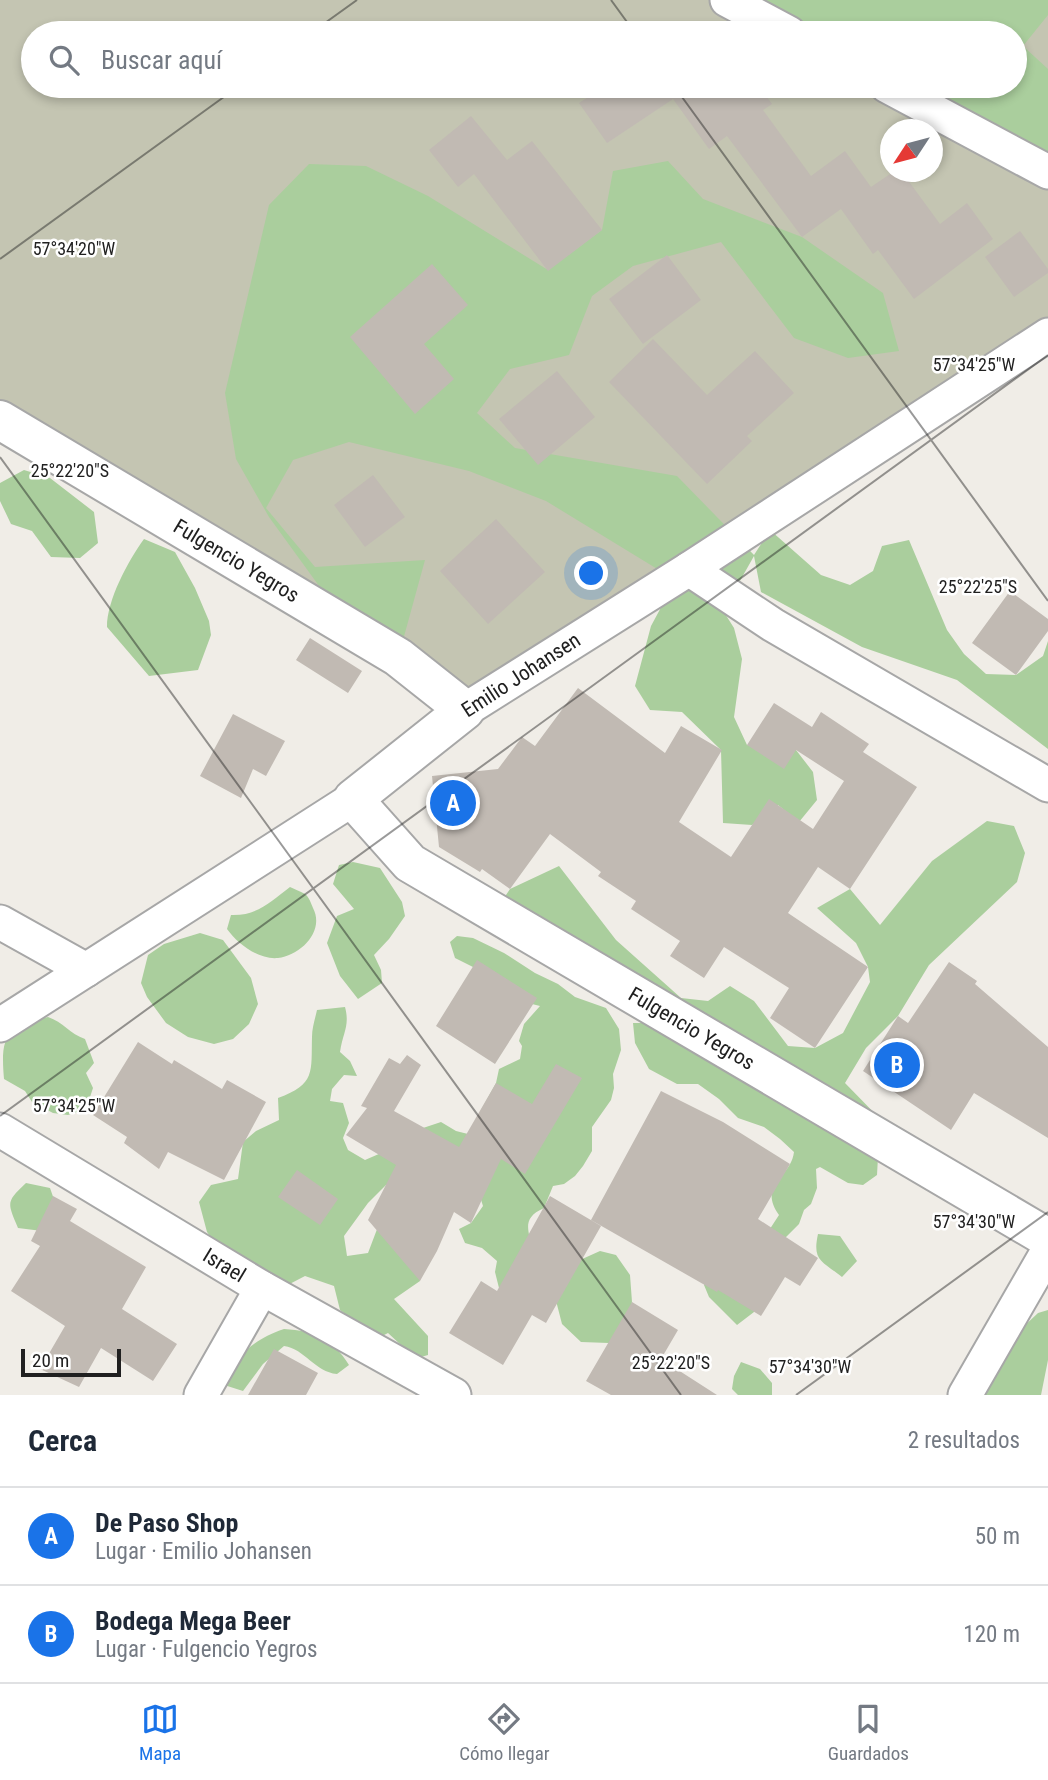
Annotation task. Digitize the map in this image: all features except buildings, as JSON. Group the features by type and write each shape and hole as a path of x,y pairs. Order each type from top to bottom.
{"street":[{"path":"727,0 766,21"},
{"path":"909,98 1048,172"},
{"name":"Emilio Johansen","path":"0,1025 353,799 465,710 689,569 1048,335"},
{"name":"Fulgencio Yegros","path":"0,420 398,657 465,710"},
{"path":"689,569 773,625 1048,785"},
{"name":"Fulgencio Yegros","path":"353,799 410,863 1048,1238"},
{"path":"0,922 86,970"},
{"name":"Israel","path":"0,1129 262,1288 454,1395"},
{"path":"965,1395 1048,1251"},
{"path":"201,1395 262,1288"}],"shaded area":[{"path":"0,0 1048,0 1048,325 465,702 0,442"}],"green space":[{"path":"725,0 1048,0 1048,15 1027,41 1027,21 747,21"},
{"path":"1027,50 1048,69 1048,166 943,123 943,119 932,119 881,98 1027,98"},
{"path":"668,161 703,199 802,237 883,293 899,351 848,358 794,338 721,242 633,266 592,296 569,355 510,369 477,413 515,448 677,476 754,555 770,530 821,575 850,585 873,571 882,546 909,540 947,630 964,654 986,674 1016,675 1043,656 1048,641 1048,749 957,680 862,647 761,592 754,556 732,595 717,601 734,628 742,659 734,717 747,745 796,750 813,772 817,800 799,822 778,805 752,825 723,823 721,750 682,712 650,710 635,686 651,626 665,600 690,589 546,501 469,471 349,442 293,460 266,508 315,567 425,560 397,662 351,630 269,517 236,459 225,393 269,205 309,164 366,166 428,196 548,270 602,230 613,171"},
{"path":"24,470 50,478 94,512 98,543 80,558 51,557 32,531 11,524 0,501 0,483"},
{"path":"144,539 175,552 209,621 211,635 198,670 149,676 107,627 111,605 120,581"},
{"path":"987,821 1014,826 1025,853 1017,882 929,965 898,1016 866,1048 845,1083 886,1125 504,898 510,889 559,866 616,940 681,998 708,1001 730,986 754,1001 788,1046 815,1048 843,1033 870,982 868,967 856,943 817,908 850,889 880,925 932,861"},
{"path":"353,862 380,868 402,902 405,916 374,955 381,970 382,983 358,999 340,976 327,943 337,916 354,909 333,884 339,865"},
{"path":"290,887 306,895 316,917 316,925 309,940 295,952 278,958 263,956 242,945 227,929 231,915 256,911"},
{"path":"200,933 223,940 251,978 258,1004 249,1024 233,1039 214,1044 188,1037 166,1023 147,997 141,983 148,955 164,944"},
{"path":"457,936 473,938 558,984 575,997 606,1008 619,1029 621,1050 613,1074 611,1100 592,1127 592,1151 575,1176 564,1184 553,1186 544,1208 531,1217 528,1228 531,1257 521,1282 499,1288 495,1272 497,1261 482,1248 465,1243 459,1229 471,1223 483,1206 478,1190 402,1190 386,1185 368,1203 344,1236 347,1256 368,1253 379,1224 416,1244 420,1281 394,1299 428,1336 428,1355 421,1357 402,1346 388,1333 378,1338 340,1310 334,1286 305,1276 280,1289 231,1265 207,1232 199,1202 211,1185 238,1179 243,1142 256,1131 279,1120 278,1098 305,1082 311,1068 312,1034 317,1010 345,1007 346,1024 340,1052 350,1061 357,1076 344,1075 332,1089 330,1101 343,1103 349,1123 343,1138 348,1150 365,1160 388,1150 423,1128 441,1122 456,1131 468,1134 496,1083 499,1069 520,1059 522,1046 519,1041 524,1024 540,1006 524,1002 477,969 455,958 450,942"},
{"path":"48,1017 85,1039 94,1063 86,1073 93,1088 86,1109 68,1115 53,1113 32,1102 25,1091 4,1079 3,1052 9,1035 23,1025"},
{"path":"633,1023 646,1023 878,1157 877,1175 863,1185 848,1183 820,1167 816,1169 817,1188 811,1204 804,1210 799,1224 785,1238 753,1290 754,1312 737,1325 709,1297 704,1285 706,1278 764,1238 779,1215 773,1204 773,1188 792,1161 794,1152 764,1127 738,1118 719,1099 698,1084 677,1084 649,1069 635,1043"},
{"path":"26,1183 50,1188 57,1208 42,1231 18,1228 10,1207 15,1194"},
{"path":"818,1234 840,1236 857,1261 842,1277 820,1260 816,1250"},
{"path":"600,1251 616,1255 630,1275 632,1302 626,1328 609,1343 581,1342 562,1324 554,1293 580,1260"},
{"path":"1048,1310 1048,1360 1041,1395 951,1395 1038,1313"},
{"path":"284,1329 322,1338 343,1356 349,1365 337,1374 329,1372 298,1351 284,1346 263,1364 243,1391 221,1384 247,1350 263,1338"},
{"path":"741,1362 760,1369 772,1383 772,1395 738,1395 732,1389 734,1376"}],"place":[{"name":"De Paso Shop","path":"453,803"},
{"name":"Bodega Mega Beer","path":"897,1065"}]}
